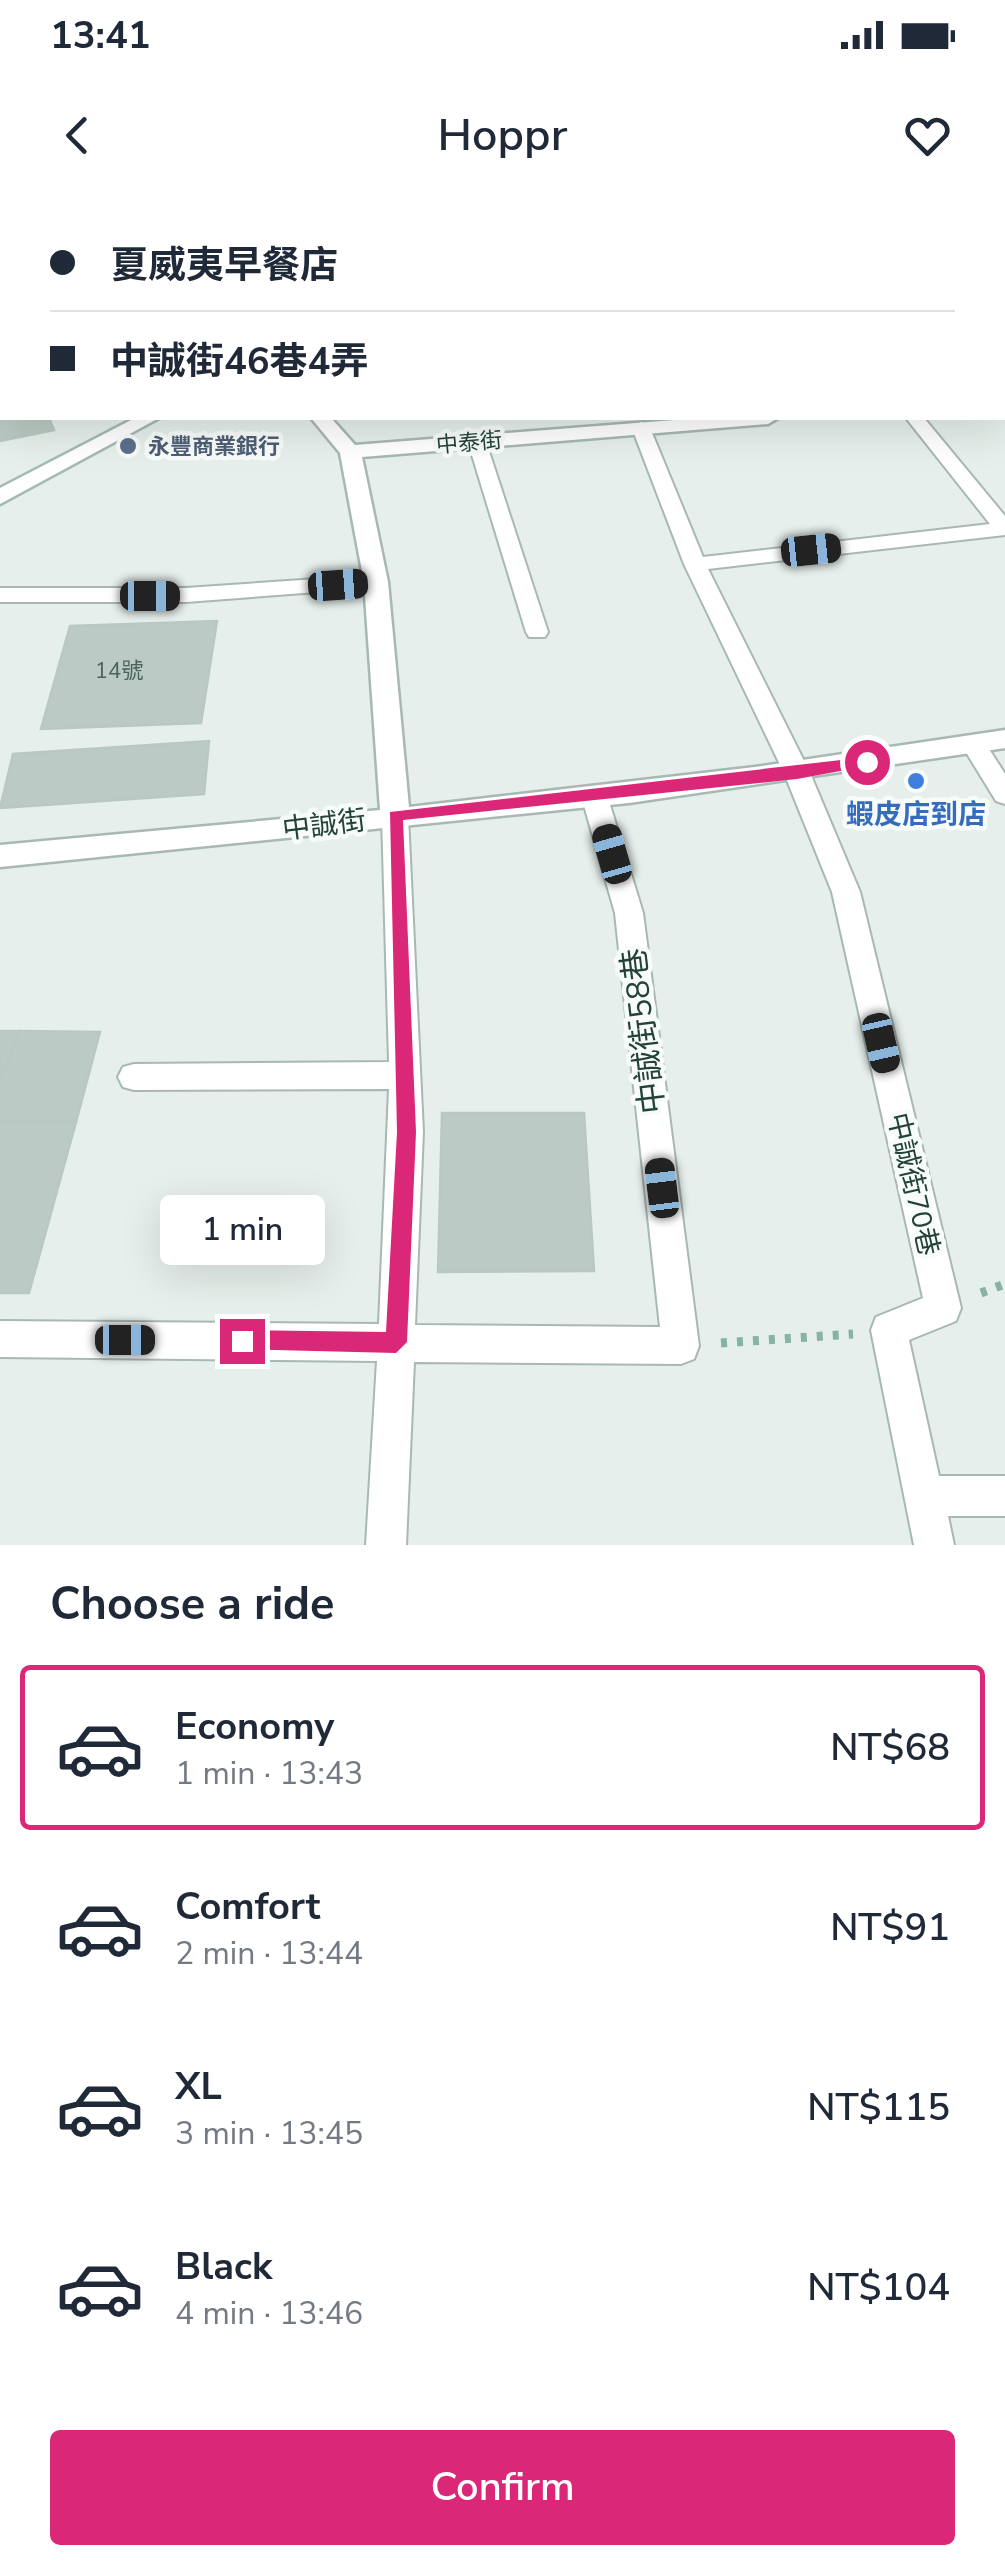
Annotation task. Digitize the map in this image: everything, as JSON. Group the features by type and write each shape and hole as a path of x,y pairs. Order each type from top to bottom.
{"street":[{"path":"323,420 350,452 376,582 395,816"},
{"name":"中泰街","path":"350,452 735,420"},
{"path":"0,497 119,424"},
{"name":"中誠街","path":"0,856 797,774 1005,739"}],"lane":[{"path":"917,420 1005,528"},
{"name":"中誠街70巷","path":"641,428 695,564 797,774 846,892 942,1308 889,1330"},
{"path":"477,442 537,632"},
{"path":"695,564 1005,528"},
{"path":"0,595 186,595 376,582"},
{"path":"973,744 1005,795"},
{"name":"中誠街58巷","path":"594,795 629,913 681,1346"},
{"path":"386,1545 407,1132 395,816"},
{"path":"134,1076 404,1075"},
{"path":"889,1330 934,1545"},
{"path":"0,1339 681,1346"},
{"path":"925,1496 1005,1496"}],"path":[{"path":"681,1346 889,1330"}],"building":[{"path":"0,420 50,420 54,430 0,441"},
{"path":"217,621 201,723 41,729 70,626"},
{"path":"209,741 204,794 0,808 13,754"},
{"path":"0,1031 19,1031 0,1080"},
{"path":"19,1031 100,1032 76,1122 0,1121 0,1080"},
{"path":"442,1113 584,1113 594,1271 438,1272"},
{"path":"0,1121 76,1122 29,1293 0,1293"}],"place":[{"name":"永豐商業銀行","path":"128,446"},
{"name":"蝦皮店到店","path":"916,781"}],"route":[{"path":"242,1341 396,1342 407,1132 395,816 797,774 867,762"}]}
